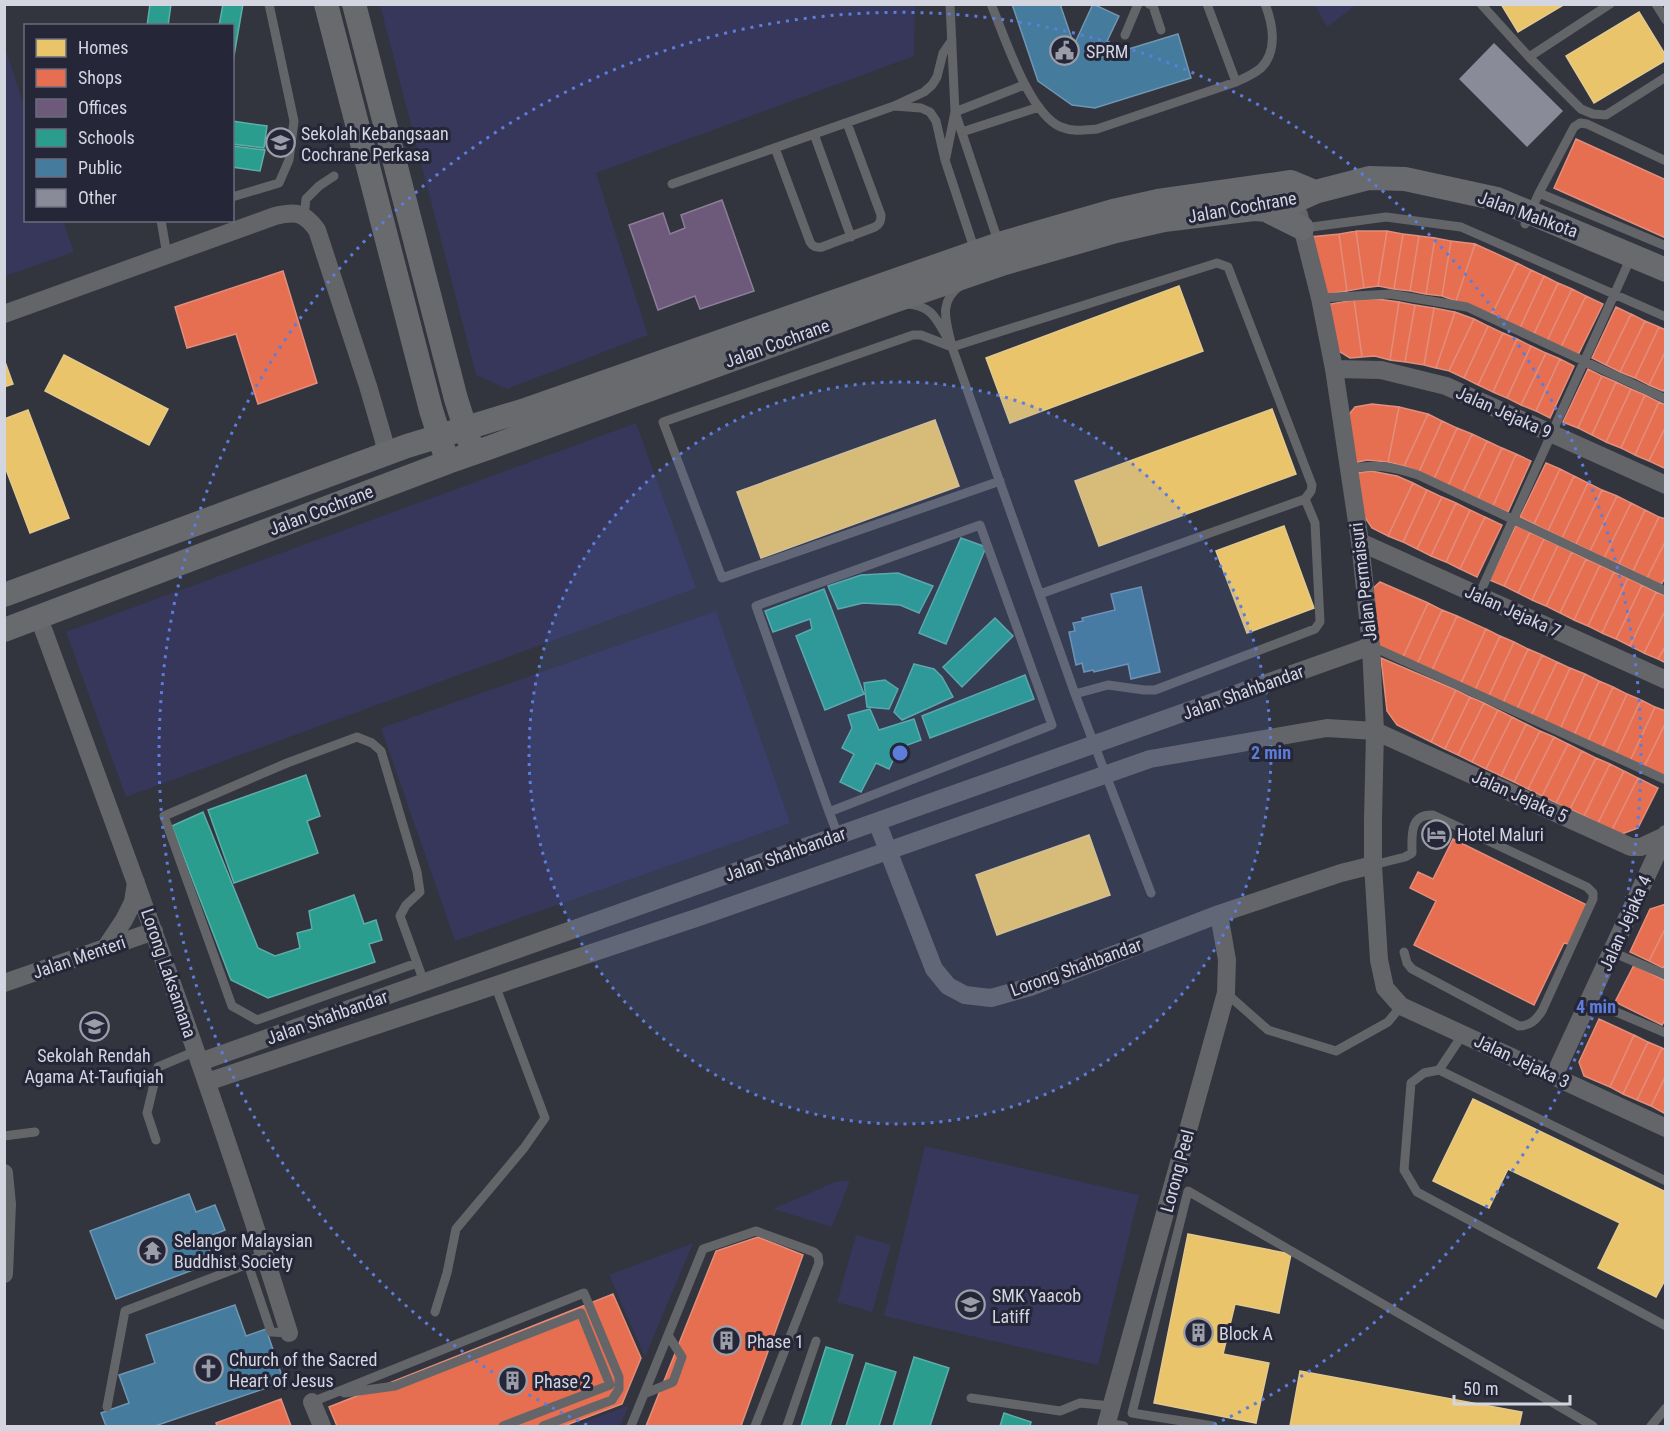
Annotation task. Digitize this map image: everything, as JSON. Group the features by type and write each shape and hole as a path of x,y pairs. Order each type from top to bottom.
{"street":[{"path":"326,4 431,410 448,462"},
{"path":"354,4 453,387 474,453"},
{"name":"Jalan Mahkota","path":"1300,192 1369,178 1405,179 1497,199 1532,210 1665,270"},
{"name":"Jalan Cochrane","path":"1002,253 1164,220 1254,209 1300,192"},
{"name":"Jalan Cochrane","path":"4,595 385,454 1002,253 1113,211 1158,201 1300,192"},
{"name":"Jalan Permaisuri","path":"1300,192 1302,228 1320,298 1334,369 1360,542 1371,646 1375,730 1373,865 1379,960 1385,988"},
{"path":"1254,209 1266,210 1302,228"},
{"path":"4,314 274,216 291,212 304,216 317,230 368,386 384,441 385,454"},
{"name":"Jalan Cochrane","path":"4,630 448,462 888,303 978,261"},
{"name":"Jalan Jejaka 9","path":"1334,369 1381,370 1446,386 1665,485"},
{"name":"Jalan Jejaka 7","path":"1360,542 1665,680"},
{"name":"Lorong Laksamana","path":"39,618 198,1056 289,1333"},
{"name":"Jalan Shahbandar","path":"198,1056 424,982 1371,646"},
{"name":"Jalan Shahbandar","path":"207,1082 888,852 1150,759 1327,728 1375,730"},
{"name":"Jalan Jejaka 5","path":"1375,730 1631,847 1641,847 1665,835"},
{"name":"Lorong Shahbandar","path":"877,822 934,969 948,986 965,995 991,998 1030,987 1219,914 1341,873 1373,865"},
{"name":"Jalan Jejaka 4","path":"1554,1076 1665,835"},
{"path":"1647,875 1656,870 1665,872"},
{"path":"106,947 133,902 136,880"},
{"name":"Lorong Peel","path":"1112,1421 1123,1364 1226,993 1227,960 1219,914"},
{"name":"Jalan Menteri","path":"4,983 154,931"},
{"name":"Jalan Jejaka 3","path":"1385,988 1401,1006 1665,1128"},
{"path":"4,1173 7,1204 4,1274"},
{"path":"321,1398 322,1426"}],"lane":[{"path":"234,197 279,183 289,160 294,121 269,4"},
{"path":"945,160 955,112 950,4"},
{"path":"991,4 1024,85 1047,117 1059,126 1075,131 1097,129 1236,82 1254,73 1263,66 1271,52 1273,34 1265,4"},
{"path":"1125,35 1138,4"},
{"path":"1149,4 1153,6 1161,30"},
{"path":"1207,4 1236,82"},
{"path":"1481,4 1581,109 1593,114 1605,115 1665,77"},
{"path":"1529,57 1610,4"},
{"path":"1656,4 1665,20"},
{"path":"672,184 894,106 924,92 937,77 943,53 952,40"},
{"path":"955,112 1024,85"},
{"path":"894,106 921,108 930,112 936,121 945,160 978,261 946,302 946,318 952,347 1094,745 1151,893"},
{"path":"962,132 1039,107"},
{"path":"955,112 1002,253"},
{"path":"775,148 812,246 822,247 875,227 881,220 847,123"},
{"path":"1665,161 1587,124 1580,123 1574,127 1532,210 1665,246"},
{"path":"814,134 850,237"},
{"path":"304,216 306,199 334,176"},
{"path":"1302,228 1386,217 1461,227 1665,317"},
{"path":"161,222 167,255"},
{"path":"1479,595 1632,255"},
{"path":"1000,480 722,578 663,422 913,335 921,335 952,347 1217,263 1228,267 1312,485 1311,491 1305,499 1040,594"},
{"path":"1320,298 1390,294 1467,307 1665,399"},
{"path":"888,303 918,305 927,309 952,347"},
{"path":"1348,469 1372,465 1395,467 1418,475 1665,591"},
{"path":"1076,694 1108,685 1155,690 1315,629 1320,622 1315,523 1305,499"},
{"path":"829,812 1052,725 980,525 756,606 829,812 838,836"},
{"path":"1371,646 1665,780"},
{"path":"417,963 257,1020 232,1006 164,816 287,763 357,737 372,743 381,751 417,872 420,892 406,905 400,916 424,982"},
{"path":"1373,865 1406,857 1412,853 1412,828 1416,820 1425,815 1433,815 1587,887 1593,893 1593,899 1542,1011 1533,1022 1526,1026 1519,1026 1412,969 1407,963 1404,952"},
{"path":"1612,952 1665,975"},
{"path":"435,1312 447,1273 456,1229 524,1148 545,1118 495,985"},
{"path":"1226,993 1268,1030 1336,1051 1388,1022 1401,1006"},
{"path":"1590,1001 1665,1033"},
{"path":"1439,1070 1463,1034"},
{"path":"156,1140 147,1113 158,1067 198,1056"},
{"path":"1665,1181 1439,1070 1424,1073 1411,1083 1404,1170 1417,1192 1665,1326"},
{"path":"4,1136 35,1132"},
{"path":"1213,1426 1132,1413 1188,1191 1593,1426"},
{"path":"632,1425 703,1249 756,1231 814,1252 819,1256 819,1263 755,1426"},
{"path":"107,1407 125,1311 248,1264 263,1252"},
{"path":"248,1264 271,1332 289,1333"},
{"path":"321,1398 584,1293 619,1377 619,1389 612,1400 543,1426"},
{"path":"321,1398 396,1386 581,1313 610,1384 503,1426"},
{"path":"644,1394 673,1382 682,1357 668,1335"},
{"path":"787,1426 816,1341"},
{"path":"1128,1346 1147,1351"},
{"path":"1123,1364 1142,1369"},
{"path":"321,1398 332,1426"},
{"path":"971,1398 1060,1411 1080,1403 1112,1421"},
{"path":"1651,1426 1665,1408"}],"shaded area":[{"path":"380,5 915,5 914,56 596,173 648,335 507,389 476,375"},
{"path":"1315,5 1356,5 1327,27"},
{"path":"4,45 24,105 24,222 63,222 74,252 5,276"},
{"path":"636,423 696,588 126,797 66,632"},
{"path":"716,611 790,823 455,941 381,728"},
{"path":"925,1146 1139,1195 1098,1365 884,1316"},
{"path":"850,1180 832,1227 773,1209 835,1182"},
{"path":"856,1235 891,1245 872,1312 837,1302"},
{"path":"693,1243 645,1357 609,1275"},
{"path":"629,1405 620,1426 574,1426"}],"building: Homes":[{"path":"1501,4 1565,4 1518,32"},
{"path":"1639,12 1666,56 1666,60 1594,103 1566,56"},
{"path":"1179,286 1203,351 1010,423 986,358"},
{"path":"64,355 168,409 149,445 45,391"},
{"path":"4,359 13,384 4,387"},
{"path":"1272,409 1296,474 1099,546 1075,481"},
{"path":"28,410 69,518 30,533 4,464 4,419"},
{"path":"935,420 959,486 761,558 737,492"},
{"path":"1284,526 1314,608 1247,633 1216,551"},
{"path":"1089,835 1110,895 997,935 976,875"},
{"path":"1473,1099 1666,1192 1666,1278 1656,1297 1598,1268 1620,1223 1508,1169 1489,1208 1433,1181"},
{"name":"Block A","path":"1188,1234 1291,1254 1279,1313 1235,1304 1223,1354 1269,1363 1256,1423 1154,1403"},
{"path":"601,1306 629,1368 480,1426 426,1426 408,1383"},
{"path":"1300,1371 1522,1412 1519,1426 1290,1426"}],"building: Shops":[{"path":"1576,139 1666,180 1666,238 1554,188"},
{"path":"1356,231 1387,231 1378,286 1364,288"},
{"path":"1356,231 1364,288 1347,291 1339,234"},
{"path":"1387,231 1403,234 1394,289 1378,286"},
{"path":"1339,234 1347,291 1327,294 1310,237"},
{"path":"1403,234 1419,236 1410,291 1394,289"},
{"path":"1419,236 1435,238 1426,294 1410,291"},
{"path":"1435,238 1451,241 1442,296 1426,294"},
{"path":"1451,241 1475,244 1456,301 1442,296"},
{"path":"1475,244 1517,263 1492,314 1456,301"},
{"path":"1517,263 1531,270 1506,321 1492,314"},
{"path":"1531,270 1544,276 1520,328 1506,321"},
{"path":"283,271 317,383 258,404 236,334 187,348 175,307"},
{"path":"1544,276 1558,283 1534,334 1520,328"},
{"path":"1558,283 1572,289 1547,341 1534,334"},
{"path":"1572,289 1586,296 1561,347 1547,341"},
{"path":"1586,296 1603,304 1578,355 1561,347"},
{"path":"1377,299 1399,302 1390,360 1375,356 1362,357 1354,300"},
{"path":"1354,300 1362,357 1350,358 1337,350 1330,304"},
{"path":"1399,302 1415,305 1405,362 1390,360"},
{"path":"1415,305 1434,308 1424,365 1405,362"},
{"path":"1616,307 1631,314 1606,365 1592,358"},
{"path":"1434,308 1455,312 1436,368 1424,365"},
{"path":"1455,312 1474,319 1449,371 1436,368"},
{"path":"1631,314 1645,321 1620,372 1606,365"},
{"path":"1474,319 1488,326 1464,378 1449,371"},
{"path":"1645,321 1659,327 1635,378 1620,372"},
{"path":"1488,326 1503,333 1478,385 1464,378"},
{"path":"1659,327 1666,330 1666,350 1649,385 1635,378"},
{"path":"1503,333 1517,339 1493,392 1478,385"},
{"path":"1517,339 1531,346 1507,398 1493,392"},
{"path":"1531,346 1546,353 1521,405 1507,398"},
{"path":"1666,350 1666,387 1663,391 1649,385"},
{"path":"1546,353 1560,359 1536,411 1521,405"},
{"path":"1560,359 1574,366 1550,418 1536,411"},
{"path":"1588,369 1602,376 1578,428 1563,422"},
{"path":"1602,376 1616,382 1592,435 1578,428"},
{"path":"1616,382 1631,389 1606,442 1592,435"},
{"path":"1631,389 1645,395 1621,448 1606,442"},
{"path":"1645,395 1659,402 1635,455 1621,448"},
{"path":"1659,402 1666,405 1666,426 1649,461 1635,455"},
{"path":"1372,404 1399,407 1388,462 1367,460 1353,463 1346,418 1355,407"},
{"path":"1399,407 1428,414 1404,466 1388,462"},
{"path":"1428,414 1442,421 1419,472 1404,466"},
{"path":"1442,421 1457,428 1434,479 1419,472"},
{"path":"1666,426 1666,464 1664,468 1649,461"},
{"path":"1457,428 1472,434 1448,486 1434,479"},
{"path":"1472,434 1487,441 1463,492 1448,486"},
{"path":"1487,441 1502,448 1478,499 1463,492"},
{"path":"1502,448 1516,454 1493,506 1478,499"},
{"path":"1516,454 1531,461 1508,512 1493,506"},
{"path":"1546,463 1560,469 1534,524 1520,517"},
{"path":"1560,469 1574,476 1548,531 1534,524"},
{"path":"1371,471 1397,476 1413,483 1388,536 1372,528 1364,516 1358,473"},
{"path":"1574,476 1588,483 1562,538 1548,531"},
{"path":"1413,483 1427,490 1403,542 1388,536"},
{"path":"1588,483 1602,490 1576,544 1562,538"},
{"path":"1427,490 1442,497 1417,549 1403,542"},
{"path":"1602,490 1617,496 1590,551 1576,544"},
{"path":"1617,496 1631,503 1604,558 1590,551"},
{"path":"1442,497 1456,503 1431,556 1417,549"},
{"path":"1456,503 1470,510 1446,562 1431,556"},
{"path":"1631,503 1645,510 1619,564 1604,558"},
{"path":"1470,510 1485,517 1460,569 1446,562"},
{"path":"1645,510 1659,517 1633,571 1619,564"},
{"path":"1485,517 1502,525 1477,577 1460,569"},
{"path":"1659,517 1666,519 1666,540 1647,578 1633,571"},
{"path":"1516,525 1530,532 1504,586 1490,580"},
{"path":"1530,532 1544,539 1518,593 1504,586"},
{"path":"1544,539 1558,545 1532,600 1518,593"},
{"path":"1666,540 1666,576 1661,585 1647,578"},
{"path":"1558,545 1572,552 1546,606 1532,600"},
{"path":"1572,552 1586,559 1560,613 1546,606"},
{"path":"1586,559 1600,565 1574,620 1560,613"},
{"path":"1600,565 1614,572 1588,626 1574,620"},
{"path":"1614,572 1628,578 1602,633 1588,626"},
{"path":"1628,578 1642,585 1616,639 1602,633"},
{"path":"1380,582 1428,603 1403,657 1374,644 1369,592"},
{"path":"1642,585 1656,592 1630,646 1616,639"},
{"path":"1656,592 1666,596 1666,609 1644,653 1630,646"},
{"path":"1428,603 1442,610 1417,664 1403,657"},
{"path":"1666,609 1666,645 1658,659 1644,653"},
{"path":"1442,610 1457,616 1432,670 1417,664"},
{"path":"1457,616 1486,629 1461,683 1432,670"},
{"path":"1486,629 1500,636 1475,690 1461,683"},
{"path":"1500,636 1514,642 1489,696 1475,690"},
{"path":"1514,642 1528,649 1503,703 1489,696"},
{"path":"1666,645 1666,663 1658,659"},
{"path":"1528,649 1542,655 1517,709 1503,703"},
{"path":"1542,655 1557,662 1531,716 1517,709"},
{"path":"1381,658 1456,690 1431,742 1397,725 1387,711"},
{"path":"1557,662 1570,668 1545,722 1531,716"},
{"path":"1570,668 1585,674 1560,729 1545,722"},
{"path":"1585,674 1599,681 1574,735 1560,729"},
{"path":"1599,681 1613,687 1588,741 1574,735"},
{"path":"1613,687 1627,694 1602,748 1588,741"},
{"path":"1456,690 1470,697 1445,749 1431,742"},
{"path":"1627,694 1641,700 1616,754 1602,748"},
{"path":"1470,697 1484,703 1458,755 1445,749"},
{"path":"1641,700 1655,707 1630,761 1616,754"},
{"path":"1484,703 1498,710 1472,762 1458,755"},
{"path":"1655,707 1666,711 1666,722 1644,767 1630,761"},
{"path":"1498,710 1512,717 1486,769 1472,762"},
{"path":"1512,717 1526,724 1501,776 1486,769"},
{"path":"1666,722 1666,772 1664,776 1644,767"},
{"path":"1526,724 1540,731 1514,782 1501,776"},
{"path":"1540,731 1554,737 1528,789 1514,782"},
{"path":"1554,737 1568,744 1542,796 1528,789"},
{"path":"1568,744 1582,751 1556,803 1542,796"},
{"path":"1582,751 1596,758 1570,809 1556,803"},
{"path":"1596,758 1610,764 1584,816 1570,809"},
{"path":"1610,764 1624,771 1598,823 1584,816"},
{"path":"1624,771 1638,778 1612,830 1598,823"},
{"path":"1638,778 1658,788 1638,828 1622,834 1612,830"},
{"path":"1453,839 1591,907 1572,945 1564,943 1534,1005 1414,945 1436,901 1410,888 1418,872 1433,879"},
{"path":"1666,904 1666,927 1649,961 1630,952 1650,909"},
{"path":"1666,927 1666,962 1663,968 1649,961"},
{"path":"1634,965 1666,981 1666,1018 1662,1025 1615,1002"},
{"path":"1599,1019 1634,1035 1610,1087 1584,1076 1579,1062"},
{"path":"1634,1035 1648,1042 1623,1094 1610,1087"},
{"path":"1648,1042 1662,1048 1637,1100 1623,1094"},
{"path":"1662,1048 1666,1050 1666,1075 1651,1106 1637,1100"},
{"path":"1666,1075 1666,1110 1664,1113 1651,1106"},
{"name":"Phase 1","path":"758,1237 803,1255 741,1426 646,1426 716,1251"},
{"name":"Phase 2","path":"613,1294 641,1358 622,1404 564,1426 337,1426 329,1407"},
{"path":"281,1399 291,1426 217,1426 216,1423"}],"building: Offices":[{"path":"722,200 754,291 700,309 695,296 658,310 629,225 663,213 670,234 685,228 681,215"}],"building: Schools":[{"path":"150,4 171,4 168,24 147,24"},
{"path":"223,4 243,4 234,56 234,24 219,24"},
{"path":"234,121 267,126 264,148 234,144"},
{"path":"234,146 265,150 260,171 234,167"},
{"path":"961,538 986,547 946,644 919,633"},
{"path":"898,573 933,586 919,613 900,605 863,603 838,609 828,586 861,575"},
{"path":"824,589 864,694 825,710 796,636 812,629 810,619 773,632 765,611"},
{"path":"995,618 1013,636 962,687 943,667"},
{"path":"914,664 934,669 942,677 953,697 902,720 894,712"},
{"path":"1025,675 1034,699 930,738 922,716"},
{"path":"885,680 898,689 889,709 867,707 864,683"},
{"path":"870,709 879,730 914,719 921,740 899,748 889,769 876,763 861,792 840,782 854,754 842,748 852,728 848,715"},
{"path":"306,775 320,816 307,821 318,853 234,883 208,810"},
{"path":"203,812 258,948 275,956 300,948 297,933 312,929 309,911 354,895 364,924 376,920 382,940 369,944 375,962 268,998 231,980 172,826"},
{"path":"826,1347 853,1355 830,1426 801,1426"},
{"path":"914,1357 949,1368 930,1426 893,1426"},
{"path":"866,1363 896,1372 879,1426 846,1426"},
{"path":"1004,1413 1031,1422 1030,1426 1000,1426"}],"building: Public":[{"name":"SPRM","path":"1012,4 1060,4 1074,45 1093,4 1119,16 1099,58 1178,34 1191,78 1095,108 1072,105 1038,81"},
{"path":"1141,587 1160,672 1131,679 1128,664 1084,672 1082,663 1076,665 1069,632 1075,631 1073,623 1083,621 1082,618 1115,610 1111,594"},
{"name":"Selangor Malaysian Buddhist Society","path":"189,1194 196,1212 215,1205 225,1230 205,1238 214,1262 116,1299 90,1231"},
{"name":"Church of the Sacred Heart of Jesus","path":"235,1305 246,1336 266,1329 284,1382 155,1426 106,1426 101,1413 129,1403 119,1375 155,1363 146,1335"}],"building: Other":[{"path":"1494,43 1563,111 1527,147 1459,79"}],"place":[{"name":"SPRM","path":"1065,51"},
{"name":"Sekolah Kebangsaan Cochrane Perkasa","path":"280,143"},
{"name":"Hotel Maluri","path":"1436,834"},
{"name":"Sekolah Rendah Agama At-Taufiqiah","path":"94,1026"},
{"name":"Selangor Malaysian Buddhist Society","path":"153,1250"},
{"name":"SMK Yaacob Latiff","path":"971,1305"},
{"name":"Block A","path":"1198,1333"},
{"name":"Phase 1","path":"726,1341"},
{"name":"Church of the Sacred Heart of Jesus","path":"208,1369"},
{"name":"Phase 2","path":"513,1381"}]}
